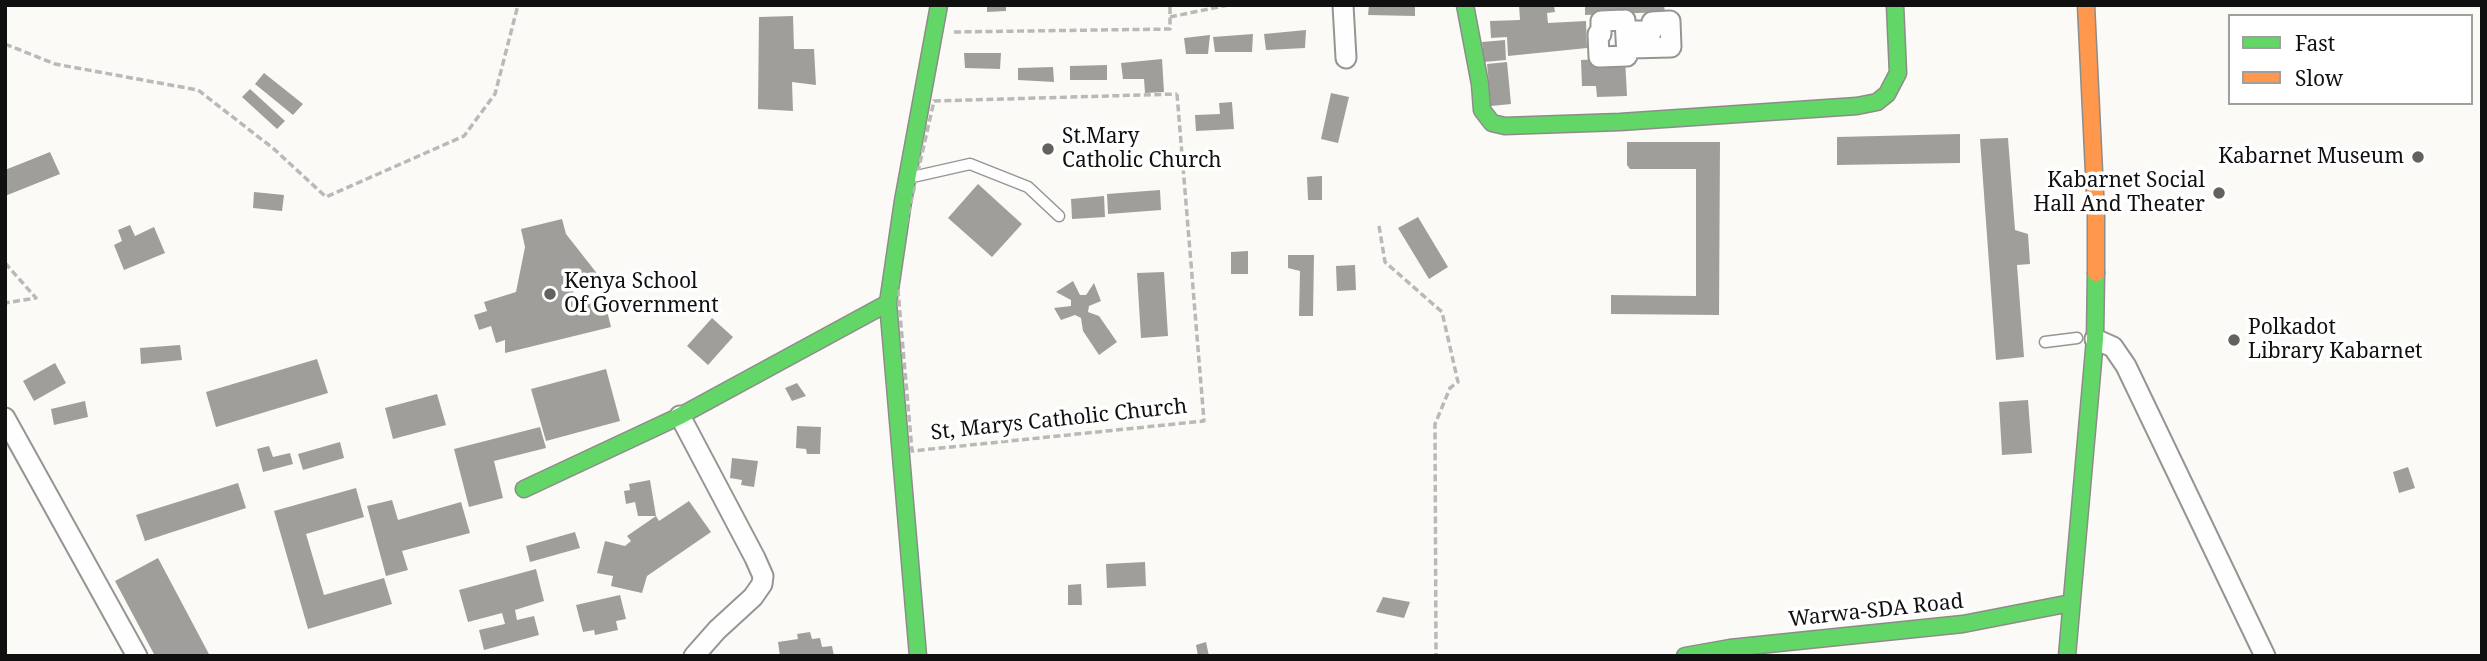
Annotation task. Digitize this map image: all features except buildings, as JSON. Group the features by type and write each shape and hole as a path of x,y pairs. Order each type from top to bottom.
{"street":[{"path":"918,656 888,303 903,201 939,5"},
{"path":"1343,5 1346,58"},
{"path":"1465,5 1482,110 1492,123 1505,125 1620,122 1857,106 1877,102 1887,94 1898,73 1895,5"},
{"path":"2067,656 2096,214 2086,5"},
{"path":"524,489 680,416 888,303"},
{"path":"2086,339 2113,347 2126,366 2265,656"},
{"path":"680,416 763,576 762,584 753,597 717,630 694,656"},
{"path":"5,418 137,656"},
{"name":"Warwa-SDA Road","path":"1685,656 1730,648 1963,624 2071,603"}],"lane":[{"path":"917,176 970,163 1028,187 1059,216"},
{"path":"2045,342 2086,339"}],"path":[{"path":"5,44 55,64 198,90 274,149 326,197 464,136 495,94 518,5"},
{"path":"933,32 1170,29 1170,5"},
{"path":"1170,17 1228,5"},
{"name":"St, Marys Catholic Church","path":"1177,94 1205,421 912,451 896,268 917,176 934,100 1177,94"},
{"path":"1379,226 1385,262 1442,312 1458,382 1450,388 1435,424 1436,656"},
{"path":"5,263 36,298 5,303"}],"traffic: fast":[{"path":"918,656 888,303 903,201 939,5"},
{"path":"1465,5 1480,84 1482,110 1492,123 1505,126 1620,122 1857,106 1877,102 1887,94 1898,73 1895,5"},
{"path":"2067,656 2095,339 2096,273"},
{"path":"524,489 680,416 888,303"},
{"path":"1685,656 1730,648 1963,624 2071,603"}],"traffic: slow":[{"path":"2086,5 2096,214 2096,273"}],"place":[{"name":"St.Mary Catholic Church","path":"1048,149"},
{"name":"Kabarnet Museum","path":"2418,157"},
{"name":"Kabarnet Social Hall And Theater","path":"2219,193"},
{"name":"Kenya School Of Government","path":"550,294"},
{"name":"Polkadot Library Kabarnet","path":"2234,340"}]}
